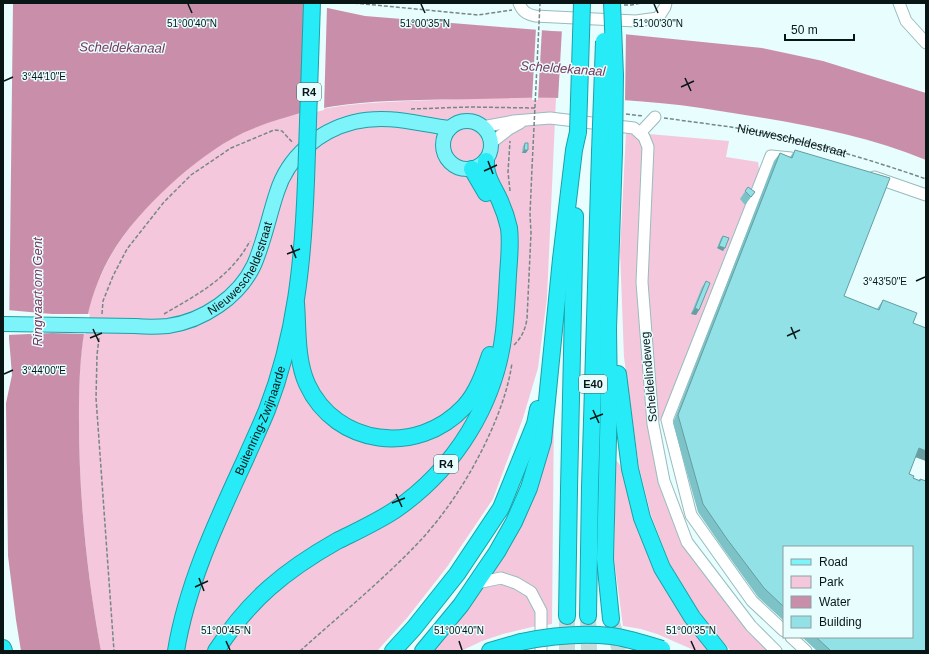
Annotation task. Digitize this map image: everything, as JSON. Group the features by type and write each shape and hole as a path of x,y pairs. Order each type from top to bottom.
{"highway":[{"name":"Buitenring-Zwijnaarde","path":"176,651 187,605 200,564 267,410 279,375 289,338 296,303 302,258 312,3"},
{"name":"E40","path":"567,616 576,151 582,3"},
{"name":"E40","path":"588,616 590,480 607,152 606,3"},
{"path":"612,3 615,75 607,152 615,358 630,469 642,518 662,568 692,617 719,651"},
{"path":"423,651 477,583 497,552 514,522 531,482 543,441 552,343 576,151"},
{"name":"R4","path":"216,651 245,610 264,592 285,574 312,556 339,540 373,524 415,495 434,478 454,455 468,434 491,387 498,362 504,333 510,257 509,229 500,201 487,177 486,161"},
{"name":"R4","path":"296,303 299,355 303,372 318,402 333,417 349,428 382,439 401,439 418,436 435,429 452,418 465,406 476,390 486,368 492,346 498,301 501,238 493,208 472,169"},
{"path":"611,251 608,329 609,399 605,559 611,619"},
{"path":"393,651 414,628 457,574 501,508 535,424 552,343"},
{"path":"490,651 520,642 554,636 583,634 611,636 665,650"}],"main road":[{"name":"Nieuwescheldestraat","path":"3,324 167,326 197,318 219,306 238,289 254,266 262,244 277,190 299,153 312,141 331,130 354,122 378,119 405,120 450,128 460,122 466,121 482,127"},
{"name":"Nieuwescheldestraat","path":"421,124 435,133 443,142"},
{"path":"450,128 443,142 443,149 446,157 450,163 457,167 472,169 486,161 491,149 490,137 482,127"}],"street":[{"path":"520,6 528,15 535,16 636,21 658,18 665,8 666,3"},
{"path":"899,3 906,21 926,43"},
{"path":"578,126 634,128 640,133 655,117"},
{"name":"Nieuwescheldestraat","path":"482,127 550,118 578,126"},
{"name":"Nieuwescheldestraat","path":"491,143 509,129 526,120"},
{"name":"Scheldelindeweg","path":"640,133 644,137 648,147 642,282 653,424 664,481 687,542 751,626 776,651"},
{"path":"783,630 752,602 691,515 667,420 771,156 802,160"},
{"path":"860,173 882,179 926,195"},
{"path":"477,583 501,578 516,583 531,592 541,611 541,651"},
{"path":"792,638 806,651"}],"path":[{"path":"354,3 478,15 520,6"},
{"path":"513,351 514,345 521,338 525,329 527,319 531,233 530,214 540,3"},
{"name":"Nieuwescheldestraat","path":"655,117 731,127 776,136 882,163 926,179"},
{"path":"102,317 103,301 113,276 127,250 164,202 191,175 231,148 274,130 282,131 291,140 299,153"},
{"path":"510,139 508,172 511,195"},
{"path":"100,332 97,355 96,398 114,651"},
{"path":"300,651 400,561 420,541 440,517 463,485 494,426 505,396 513,357"}],"green space":[{"path":"527,97 556,98 547,298 538,368 523,418 493,499 447,567 407,618 377,651 101,651 88,565 80,479 79,421 82,347 86,318 103,271 120,241 141,213 166,188 193,165 222,144 266,123 290,116 339,106 388,102"},
{"path":"626,132 729,141 726,157 758,162 760,175 663,419 648,425 682,544 769,651 730,651 699,612 670,564 651,515 639,467 624,357 620,251"},
{"path":"554,407 552,624 503,634 482,641 461,651 432,651 482,587"},
{"path":"616,460 624,470 637,520 712,651 696,651 657,634 641,629 623,626 614,559"}],"water":[{"path":"13,3 304,3 365,16 552,31 623,34 762,48 823,61 926,93 926,160 867,140 785,122 678,105 585,98 431,100 375,102 346,105 304,112 273,121 233,138 205,156 178,178 148,206 128,229 111,254 104,268 87,316 79,386 80,479 88,565 101,651 21,651 8,556 6,403 12,375 9,338"}],"pier":[{"path":"304,3 327,6 324,110 300,116"},
{"path":"536,28 542,28 538,100 532,100"},
{"path":"562,29 626,32 625,103 558,100"},
{"path":"7,310 52,314 90,314 86,334 52,333 7,335"}],"building":[{"path":"525,143 528,143 528,150 524,150"},
{"path":"795,150 890,178 844,296 879,310 883,300 917,313 913,323 926,328 926,451 919,448 909,474 914,476 913,478 920,481 920,479 926,481 926,651 831,651 817,638 913,638 913,546 783,546 783,606 764,588 703,504 678,415 780,153 792,158"},
{"path":"748,187 755,192 751,197 745,191"},
{"path":"723,236 729,238 725,248 719,246"},
{"path":"706,281 710,283 699,310 695,308"}],"tunnel":[{"path":"567,616 567,651"},
{"path":"588,616 589,651"},
{"path":"611,619 620,651"}],"water label":[{"name":"Scheldekanaal","path":"122,47"},
{"name":"Scheldekanaal","path":"563,68"},
{"name":"Ringvaart om Gent","path":"37,292"}]}
